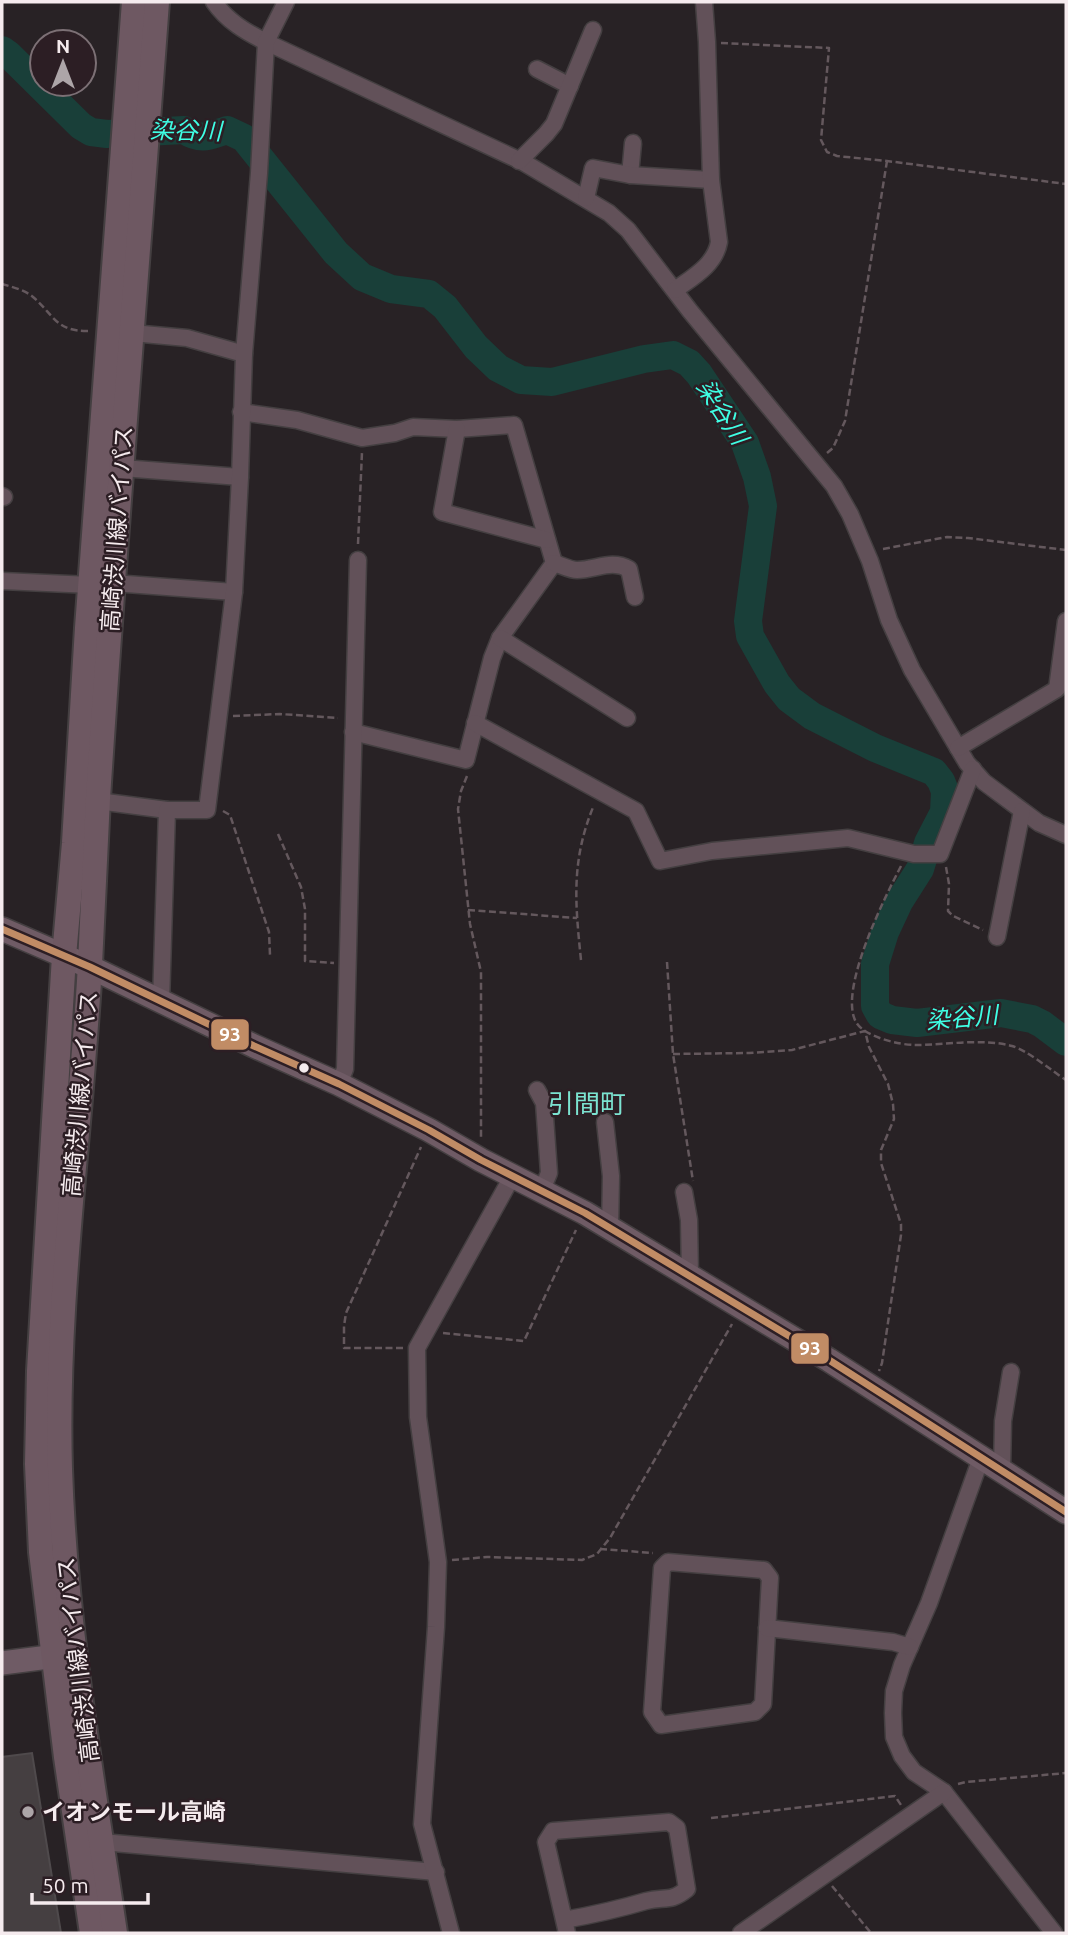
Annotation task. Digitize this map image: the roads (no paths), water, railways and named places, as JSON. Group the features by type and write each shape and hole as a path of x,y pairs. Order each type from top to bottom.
{"main road":[{"name":"高崎渋川線バイパス","path":"134,2 137,120"},
{"name":"高崎渋川線バイパス","path":"115,1933 102,1842 41,1552 39,1371 64,956 102,584 137,120 157,2"},
{"name":"高崎渋川線バイパス","path":"92,1933 63,1655 65,1550 60,1468 60,1371 90,967 98,801 102,584 122,468 121,332"},
{"path":"2,929 90,967 339,1084 584,1213 873,1387 1066,1512"},
{"path":"2,1663 63,1655"}],"street":[{"path":"214,2 239,28 519,161 586,198 628,230 834,486 850,514 889,620 912,670 973,769 1022,811 1039,823 1066,835"},
{"path":"98,801 167,810 206,810 234,592 244,354 259,173 266,42 286,2"},
{"path":"675,290 705,268 717,251 719,242 711,180 704,2"},
{"path":"519,161 554,124 593,30"},
{"path":"537,69 570,86"},
{"path":"630,175 633,143"},
{"path":"586,198 593,168 630,175 711,180"},
{"path":"121,332 187,338 244,354"},
{"path":"241,412 297,420 362,438 413,427 457,429 514,425 554,563"},
{"path":"457,429 442,512 547,540"},
{"path":"122,468 240,477"},
{"path":"339,1084 345,1069 358,560"},
{"path":"554,563 575,571 621,564 629,569 635,597"},
{"path":"353,726 466,760 492,658 500,638 554,563"},
{"path":"2,581 234,592"},
{"path":"958,748 1062,689 1066,621"},
{"path":"500,638 627,718"},
{"path":"475,723 636,811 660,861 712,851 848,838 914,853 940,854 973,769"},
{"path":"161,1002 167,810"},
{"path":"996,937 1022,811"},
{"path":"537,1090 544,1103 549,1173 542,1191"},
{"path":"605,1122 611,1176 610,1229"},
{"path":"451,1933 422,1824 438,1562 418,1417 417,1349 513,1175"},
{"path":"689,1189 690,1275"},
{"path":"1002,1470 1003,1421 1011,1372"},
{"path":"981,1458 894,1691 894,1737 902,1756 914,1772 944,1792 1054,1933"},
{"path":"668,1562 764,1570 770,1578 767,1628 763,1704 755,1712 661,1725 652,1712 662,1568 668,1562"},
{"path":"767,1628 893,1642 910,1647"},
{"path":"741,1933 944,1792"},
{"path":"669,1822 677,1828 687,1889 676,1898 649,1900 566,1927 546,1842 553,1831 669,1822"},
{"path":"102,1842 436,1872"}],"waterway":[{"name":"染谷川","path":"2,50 81,126 91,132 107,134 184,130 205,136 227,130 244,138 336,253 362,277 391,289 429,294 445,307 476,347 498,368 521,380 552,382 644,359 673,355 689,363 745,443 757,477 763,506 748,621 750,636 777,684 789,699 812,716 875,748 934,772 945,791 944,812 928,843 920,869 899,902 885,932 875,964 875,1006 880,1015 892,1020 917,1023 1001,1013 1032,1019 1066,1042"}],"place":[{"name":"イオンモール高崎","path":"28,1812"}],"district":[{"name":"引間町","path":"587,1104"}]}
